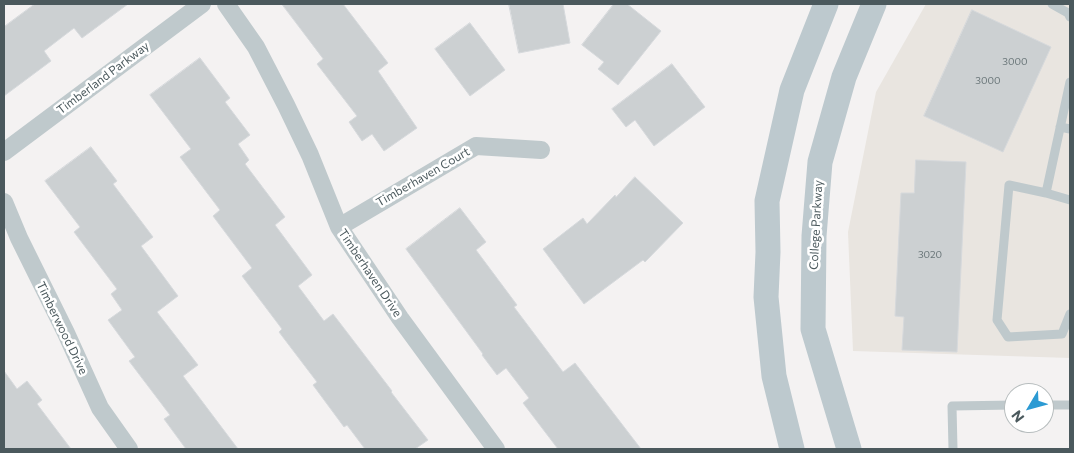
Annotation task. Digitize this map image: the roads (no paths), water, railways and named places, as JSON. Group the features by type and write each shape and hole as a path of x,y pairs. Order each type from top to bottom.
{"main road":[{"path":"792,449 774,376 770,337 766,297 768,252 767,201 792,90 826,4"},
{"name":"College Parkway","path":"849,449 813,329 814,236 820,162 844,77 874,4"}],"street":[{"name":"Timberland Parkway","path":"4,152 202,4"},
{"name":"Timberhaven Drive","path":"226,4 256,47 286,105 310,155 339,227 400,318 496,449"},
{"name":"Timberhaven Court","path":"339,227 476,146 541,150"},
{"name":"Timberwood Drive","path":"4,202 19,238 66,333 100,408 129,449"}],"lane":[{"path":"1052,4 1068,13 1070,17"},
{"path":"1046,193 1070,82"},
{"path":"1060,127 1070,129"},
{"path":"1070,200 1009,185 997,320 1008,337 1062,334 1070,314"},
{"path":"1054,405 1070,405"},
{"path":"953,449 952,406 1004,406"}]}
